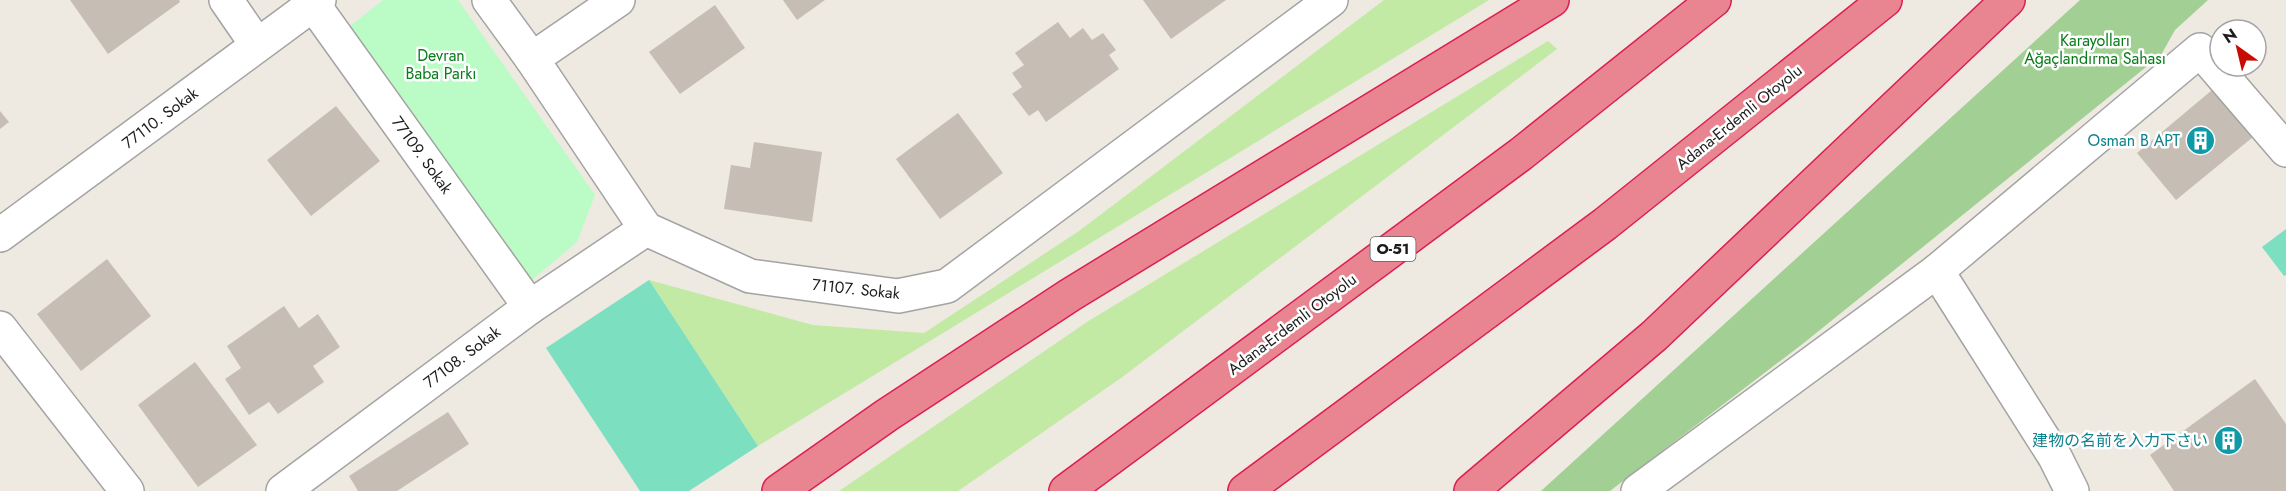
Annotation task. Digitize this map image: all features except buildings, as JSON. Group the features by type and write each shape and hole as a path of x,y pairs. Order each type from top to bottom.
{"highway":[{"path":"779,491 887,415 1070,295 1552,0"},
{"name":"Adana-Erdemli Otoyolu","path":"1066,491 1521,154 1714,0"},
{"name":"Adana-Erdemli Otoyolu","path":"1245,491 1605,224 1885,0"},
{"path":"1471,491 1654,336 2008,0"}],"street":[{"path":"226,0 257,45"},
{"path":"489,0 532,59 646,229"},
{"path":"532,59 618,0"},
{"name":"71107. Sokak","path":"646,229 750,276 898,296 947,286 1331,0"},
{"name":"77110. Sokak","path":"0,235 316,2"},
{"name":"77109. Sokak","path":"316,2 530,307"},
{"path":"1638,491 1937,271 2200,50 2286,150"},
{"name":"77108. Sokak","path":"283,491 530,307 646,229"},
{"path":"1937,271 2055,457 2072,491"},
{"path":"0,328 127,491"}],"green space":[{"name":"Devran Baba Parkı","path":"383,0 458,0 595,195 577,242 532,280 350,26"},
{"path":"1384,0 1489,0 758,446 649,280 813,325 924,333 1079,231"},
{"name":"Karayolları Ağaçlandırma Sahası","path":"2080,0 2208,0 2175,30 2161,55 1805,342 1610,491 1541,491"},
{"path":"1548,41 1557,49 1121,378 958,491 839,491 1087,322"},
{"path":"2286,229 2286,275 2284,276 2262,247"},
{"path":"649,280 758,446 689,491 640,491 546,348"}],"place":[{"name":"Osman B APT","path":"2201,140"},
{"name":"建物の名前を入力下さい","path":"2229,440"}]}
